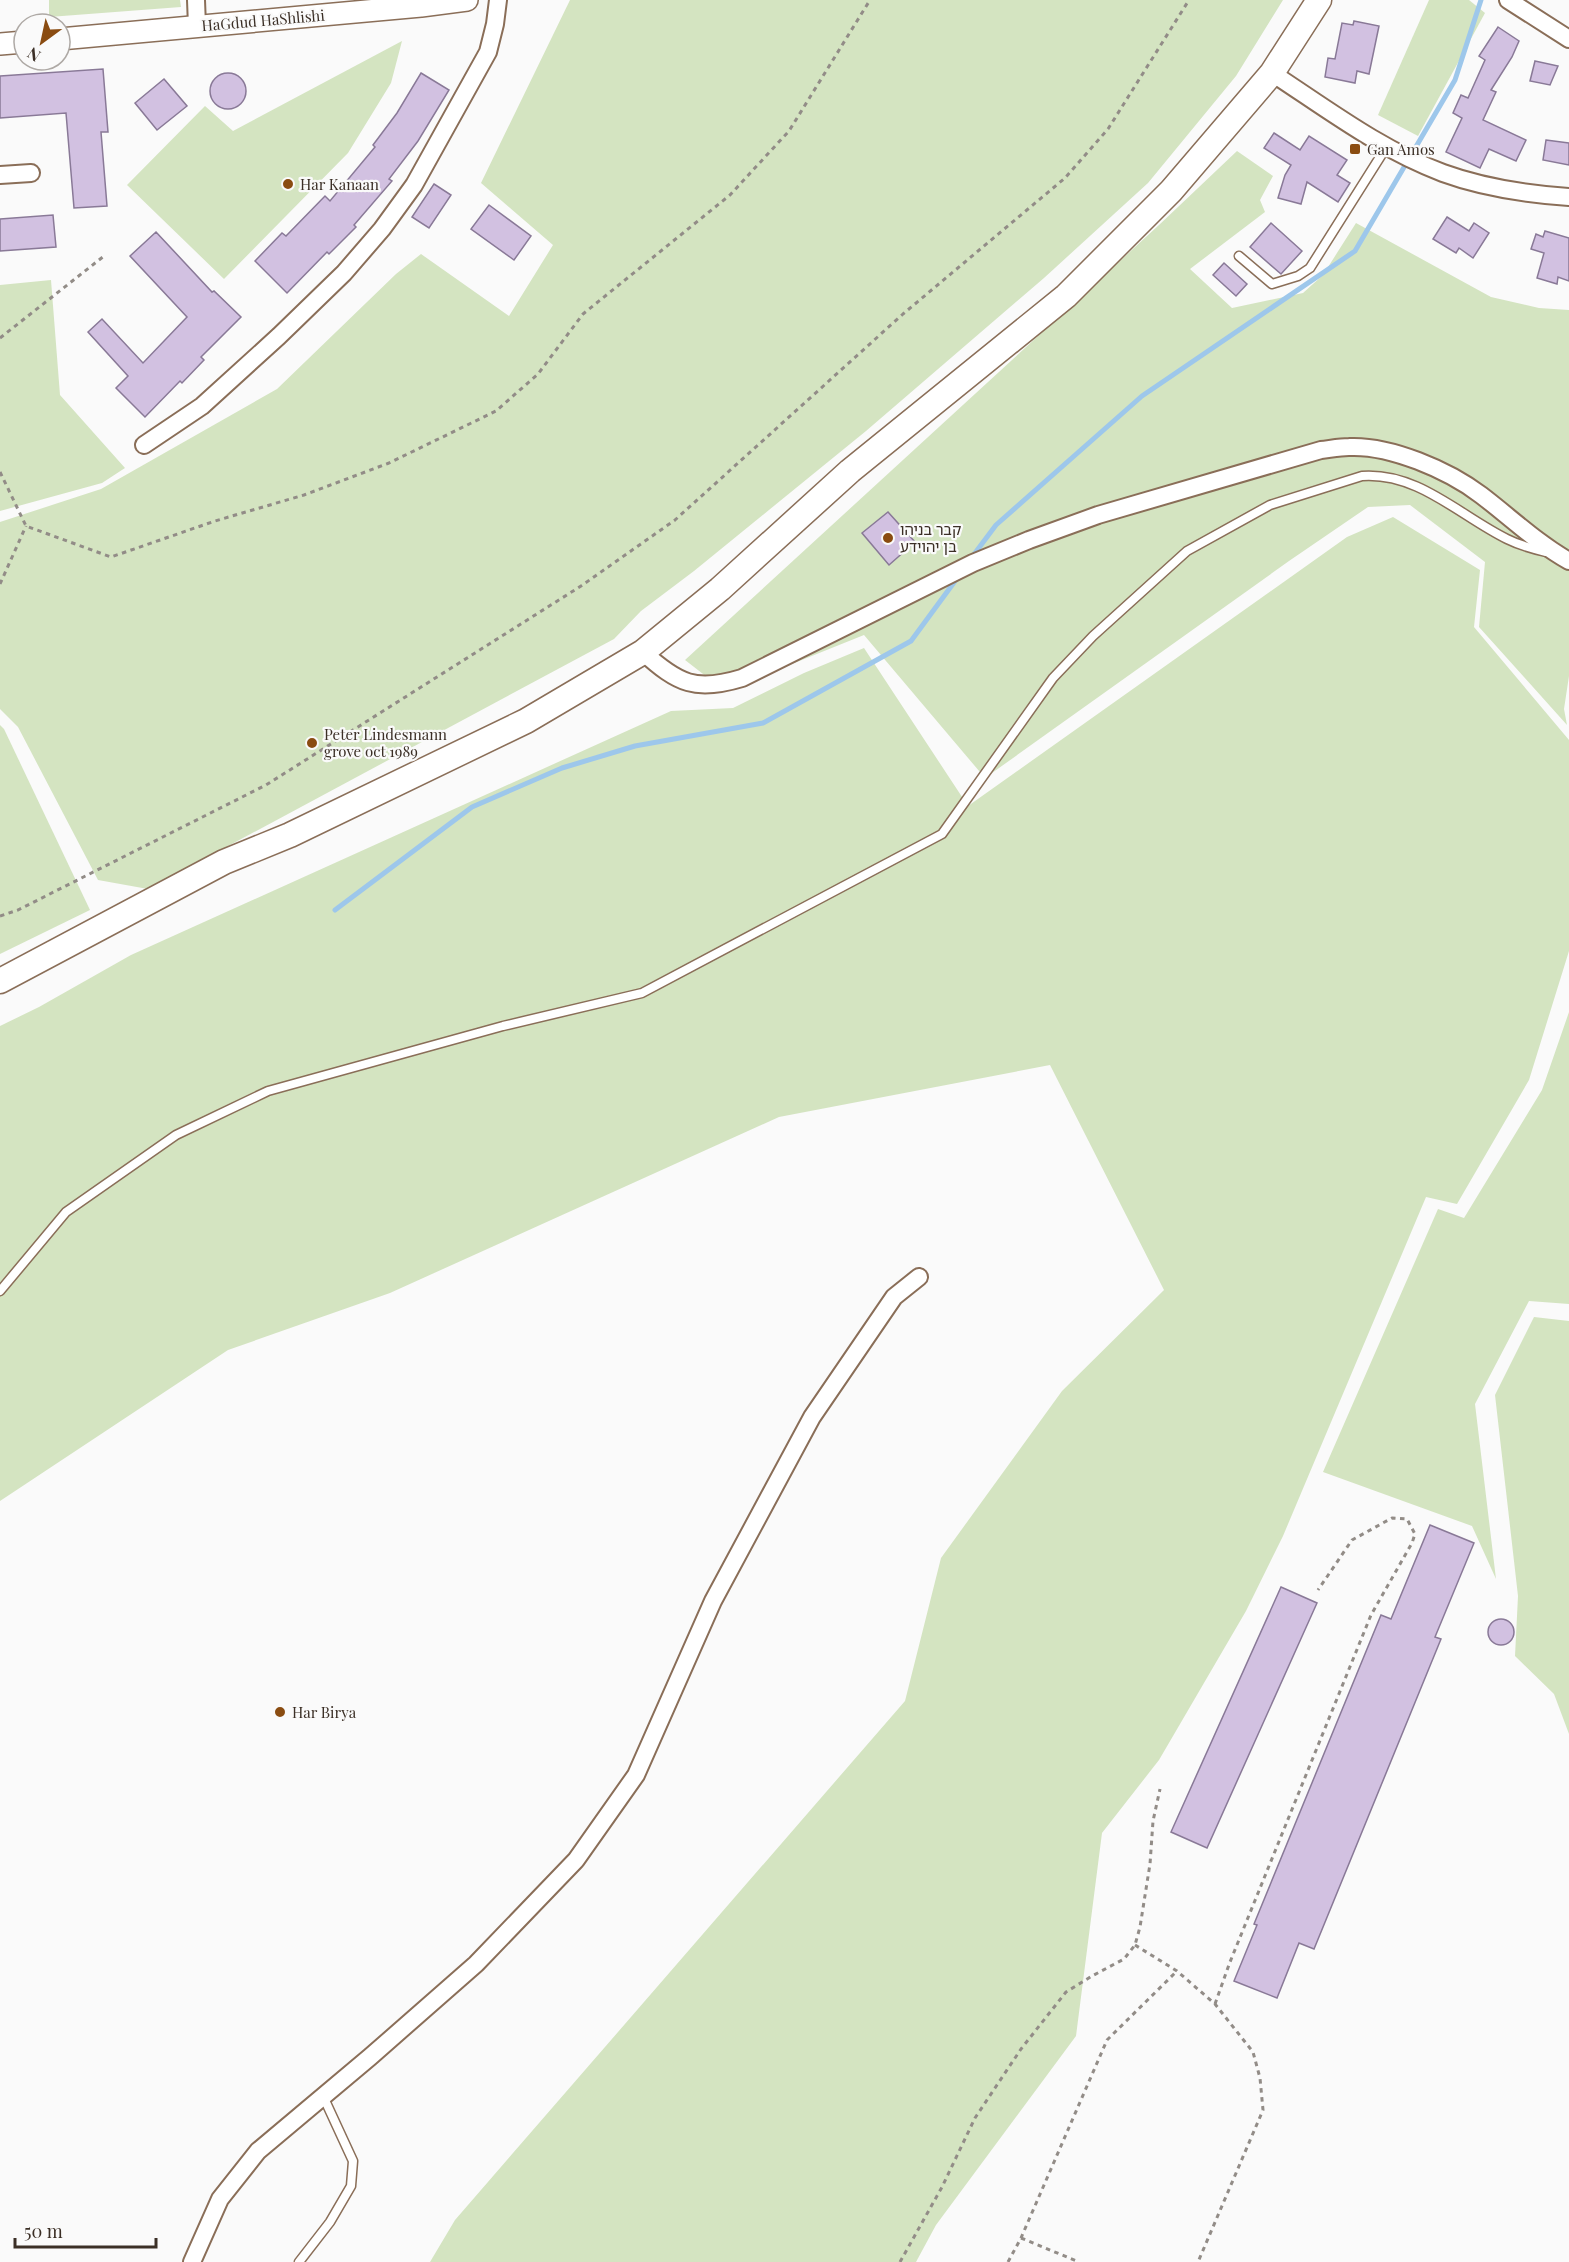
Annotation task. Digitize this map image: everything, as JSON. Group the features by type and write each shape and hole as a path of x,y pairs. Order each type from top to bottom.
{"main road":[{"path":"0,981 224,862 290,835 526,721 643,652 720,589 850,471 1066,296 1171,192 1272,74 1319,0"}],"street":[{"path":"196,0 197,26"},
{"name":"HaGdud HaShlishi","path":"72,38 466,0"},
{"path":"144,445 202,406 271,344 344,273 382,229 414,185 488,52 498,0"},
{"path":"1508,0 1569,39"},
{"path":"1272,74 1387,146 1433,168 1468,181 1521,193 1569,197"},
{"path":"0,175 31,173"},
{"path":"643,652 673,676 695,685 717,685 742,678 973,563 1029,540 1098,515 1321,450 1350,447 1381,451 1415,460 1444,473 1478,493 1564,558"},
{"path":"192,2262 220,2199 258,2151 476,1964 576,1860 636,1775 713,1601 812,1417 894,1297 919,1276"}],"lane":[{"path":"1239,256 1272,284 1298,276 1310,268 1387,146"},
{"path":"0,1291 66,1212 186,1130 268,1091 503,1026 642,993 942,834 1053,678 1093,636 1187,551 1270,505 1352,479 1376,475 1427,491 1508,540 1564,558"},
{"path":"299,2262 330,2222 351,2186 353,2161 323,2096"}],"path":[{"path":"0,472 26,526 111,557 215,521 304,495 389,464 495,411 538,374 583,314 730,195 789,131 870,0"},
{"path":"0,916 18,910 266,785 581,586 675,520 903,314 1065,178 1108,129 1189,0"},
{"path":"0,338 104,256"},
{"path":"0,584 26,526"},
{"path":"1215,2004 1371,1615 1412,1543 1415,1534 1407,1519 1392,1518 1352,1540 1318,1590"},
{"path":"900,2262 942,2187 975,2118 1021,2049 1066,1992 1124,1959 1135,1945 1140,1927 1150,1864 1153,1821 1160,1789"},
{"path":"1135,1945 1177,1971 1215,2004 1253,2052 1260,2078 1263,2110 1198,2262"},
{"path":"1008,2262 1021,2238 1107,2040 1177,1971"},
{"path":"1021,2238 1079,2262"}],"green space":[{"path":"49,0 180,0 181,7 72,15 72,12 49,12"},
{"path":"570,0 1283,0 1236,76 1148,183 1044,278 866,431 694,571 641,611 614,639 148,889 98,880 18,727 0,709 0,522 101,489 277,389 396,274 421,254 509,316 553,245 481,183"},
{"path":"1429,0 1469,0 1485,13 1418,136 1378,115"},
{"path":"402,41 391,83 348,153 224,279 127,185 205,106 233,131"},
{"path":"1237,151 1273,176 1260,200 1265,212 1190,269 1232,308 1303,293 1323,275 1356,223 1491,297 1539,308 1569,310 1569,676 1564,709 1567,725 1479,627 1485,562 1410,505 1368,507 985,778 864,635 725,691 685,660 1159,225"},
{"path":"51,280 60,395 125,468 102,483 0,511 0,285"},
{"path":"1393,517 1480,570 1474,627 1569,740 1569,951 1529,1080 1457,1204 1426,1197 1283,1536 1246,1611 1159,1760 1102,1833 1076,2036 936,2225 916,2262 430,2262 455,2220 905,1701 941,1558 1062,1391 1164,1290 1050,1065 779,1117 390,1293 228,1350 0,1501 0,1026 39,1007 131,955 671,711 733,708 804,673 864,648 968,806 1347,537"},
{"path":"0,725 4,729 90,910 0,954"},
{"path":"1569,1012 1569,1304 1529,1301 1475,1404 1496,1579 1472,1526 1323,1472 1438,1209 1464,1218 1542,1090"},
{"path":"1534,1317 1569,1321 1569,1734 1554,1694 1515,1656 1518,1596 1495,1395"}],"building":[{"path":"1354,21 1379,26 1369,74 1357,71 1355,83 1325,77 1328,58 1335,59 1342,23 1353,25"},
{"path":"1498,27 1519,41 1512,57 1491,90 1496,92 1483,120 1526,140 1516,161 1489,149 1480,168 1446,152 1462,118 1453,113 1461,95 1468,98 1485,60 1479,56"},
{"path":"1535,61 1558,66 1550,85 1530,81"},
{"path":"103,69 108,132 101,132 107,206 74,208 66,113 0,118 0,76"},
{"path":"228,73 241,78 246,91 241,104 228,109 215,104 210,91 215,78"},
{"path":"421,73 449,90 418,141 389,179 392,181 354,225 356,227 329,254 327,252 287,293 255,261 282,233 286,236 325,196 330,201 375,147 373,145 397,113"},
{"path":"164,79 187,106 157,130 135,103"},
{"path":"1274,133 1300,150 1309,136 1347,160 1337,175 1350,183 1338,202 1307,182 1301,204 1278,198 1285,175 1291,165 1264,148"},
{"path":"1546,140 1569,143 1569,165 1543,160"},
{"path":"434,184 451,195 429,228 412,217"},
{"path":"489,205 531,236 514,260 471,229"},
{"path":"53,215 56,247 0,251 0,219"},
{"path":"1447,217 1469,231 1474,223 1489,233 1473,258 1459,248 1456,253 1433,239"},
{"path":"1271,223 1302,251 1281,274 1250,247"},
{"path":"1545,231 1569,238 1569,281 1558,277 1557,284 1537,278 1544,253 1531,249 1536,234 1543,237"},
{"path":"156,232 212,292 214,291 241,317 201,357 204,360 182,383 180,381 145,417 116,388 128,376 88,332 102,319 143,363 187,317 130,256"},
{"path":"1224,263 1247,284 1236,296 1213,275"},
{"name":"קבר בניהו בן יהוידע","path":"888,512 915,542 889,565 862,533"},
{"path":"1430,1525 1474,1543 1435,1637 1441,1639 1314,1949 1299,1943 1277,1998 1234,1981 1257,1925 1254,1924 1381,1615 1391,1619"},
{"path":"1281,1587 1317,1603 1207,1848 1171,1832"},
{"path":"1501,1619 1510,1623 1514,1632 1510,1641 1501,1645 1492,1641 1488,1632 1492,1623"}],"waterway":[{"path":"972,557 996,525 1142,396 1355,251 1455,80 1481,0"},
{"path":"335,910 472,807 562,768 635,746 763,723 911,641 958,577"}],"place":[{"name":"Gan Amos","path":"1355,149"},
{"name":"Har Kanaan","path":"288,184"},
{"name":"קבר בניהו בן יהוידע","path":"888,538"},
{"name":"Peter Lindesmann grove oct 1989","path":"312,743"},
{"name":"Har Birya","path":"280,1712"}]}
